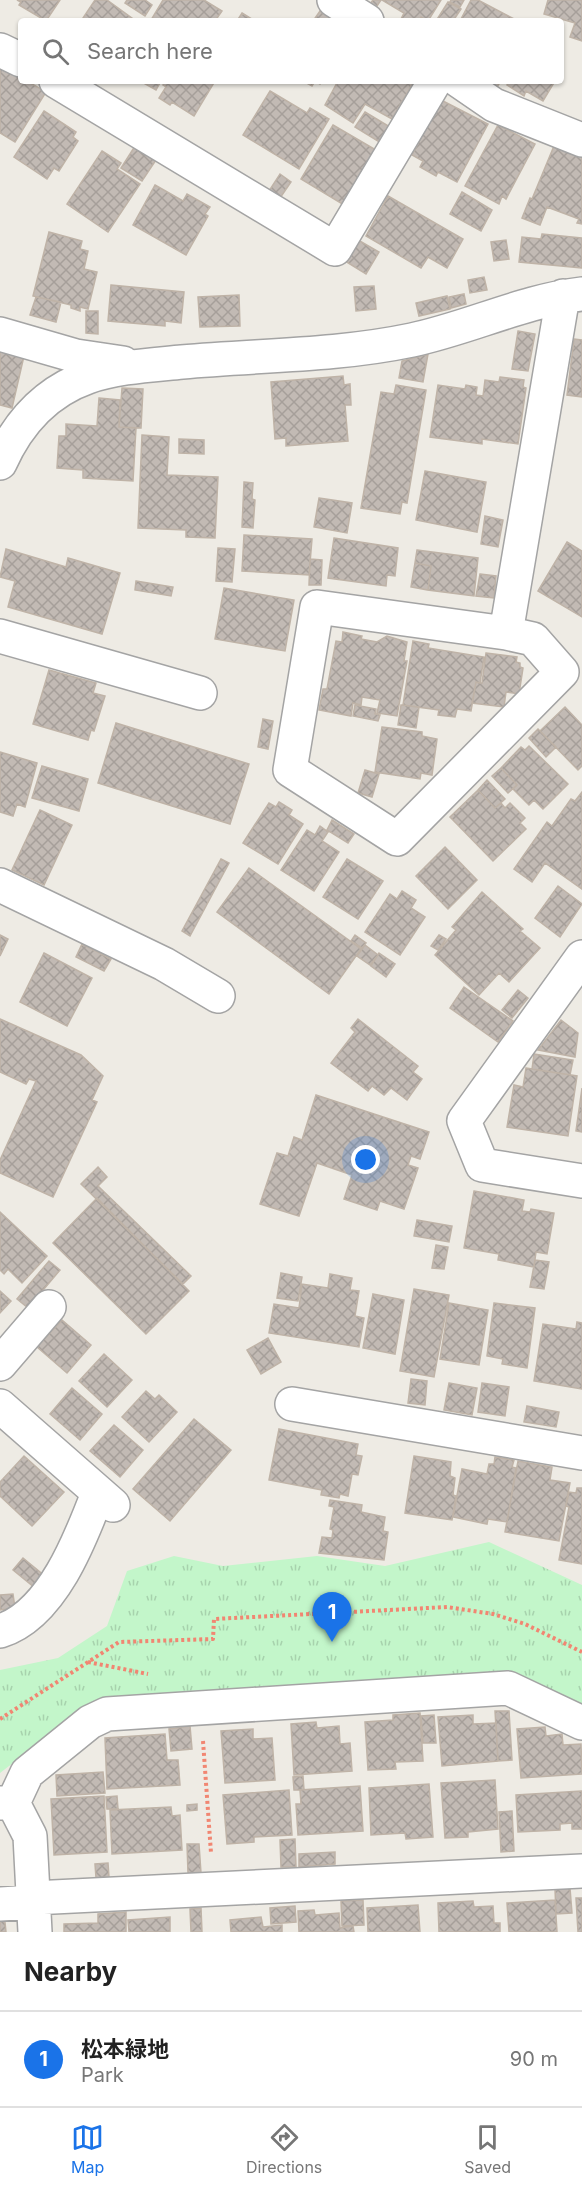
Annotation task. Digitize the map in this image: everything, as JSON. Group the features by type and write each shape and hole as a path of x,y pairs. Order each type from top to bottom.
{"street":[{"path":"334,0 362,18"},
{"path":"0,50 18,58"},
{"path":"61,84 335,249 433,84"},
{"path":"463,84 494,105 582,140"},
{"path":"0,463 21,425 37,407 88,376 139,366 339,351 413,340 506,310 572,295 506,633"},
{"path":"0,334 76,356 139,366"},
{"path":"317,607 506,633 533,639 561,672 398,839 290,770 317,607"},
{"path":"0,636 200,693"},
{"path":"0,885 164,964 218,996"},
{"path":"582,957 464,1121 483,1165 582,1181"},
{"path":"0,1364 22,1315"},
{"path":"292,1404 582,1453"},
{"path":"0,1406 106,1499 51,1591 25,1617 0,1631"},
{"path":"34,1911 30,1836 7,1803 27,1773 90,1722 107,1714 508,1688 582,1722"},
{"path":"0,1904 34,1911 213,1888 582,1871"}],"path":[{"path":"0,1719 119,1642 213,1639 214,1619 447,1607 493,1614 525,1624 582,1652"},
{"path":"87,1662 96,1664"},
{"path":"201,1708 213,1888"}],"green space":[{"path":"489,1542 582,1585 582,1705 508,1672 120,1696 102,1699 84,1708 0,1773 0,1670 58,1658 107,1626 127,1571 174,1556 223,1566 317,1556 385,1566"}],"building":[{"path":"17,0 60,0 48,18 41,18 19,5 21,2"},
{"path":"95,0 107,0 132,18 83,18"},
{"path":"127,0 145,0 152,5 145,16 125,3"},
{"path":"163,0 204,0 222,11 217,18 152,18"},
{"path":"373,0 381,0 375,9 369,5"},
{"path":"382,0 441,0 430,18 402,18 404,13"},
{"path":"451,0 464,0 460,7 450,2"},
{"path":"471,0 478,0 512,18 462,18"},
{"path":"548,0 582,0 582,41 570,37 575,23 544,14"},
{"path":"448,2 461,9 455,18 438,18"},
{"path":"320,11 331,18 315,18"},
{"path":"242,13 250,18 239,18"},
{"path":"3,66 18,75 18,84 32,84 46,92 15,142 0,133 0,70"},
{"path":"145,84 159,84 156,90"},
{"path":"213,84 194,116 172,102 170,105 159,98 166,87 163,85"},
{"path":"336,84 412,84 392,119 365,104 353,123 325,105"},
{"path":"553,84 543,101 526,91 524,96 507,85"},
{"path":"270,91 307,113 310,108 329,119 299,169 243,135"},
{"path":"441,100 488,124 457,182 438,172 436,176 420,167 423,161 412,155"},
{"path":"44,111 76,132 73,137 78,141 59,171 54,168 47,179 14,157"},
{"path":"365,112 390,127 381,143 355,127"},
{"path":"333,125 376,150 344,205 301,179"},
{"path":"498,125 535,144 506,199 502,196 499,204 465,186"},
{"path":"135,146 156,160 142,181 121,168"},
{"path":"554,146 582,153 582,224 577,223 579,219 547,207 540,225 522,218"},
{"path":"102,151 121,163 117,169 140,184 108,232 67,204"},
{"path":"280,174 291,182 278,201 267,194"},
{"path":"155,185 183,201 187,194 210,207 205,214 208,216 186,255 133,225"},
{"path":"462,192 492,210 481,231 450,214"},
{"path":"388,196 463,239 447,268 428,257 421,268 366,236"},
{"path":"49,232 82,241 80,249 88,251 84,269 97,272 88,309 80,307 80,311 71,308 71,305 33,296"},
{"path":"542,234 582,238 582,268 519,262 522,237 541,239"},
{"path":"358,240 379,252 366,274 345,261"},
{"path":"506,240 509,259 494,261 491,242"},
{"path":"484,277 487,290 470,293 468,280"},
{"path":"111,285 184,292 181,323 165,321 165,326 108,321"},
{"path":"374,286 376,309 356,311 354,287"},
{"path":"464,294 466,304 451,308 449,297"},
{"path":"239,295 240,326 200,327 198,297"},
{"path":"447,296 450,309 419,316 416,303"},
{"path":"36,297 61,302 56,322 30,315"},
{"path":"86,311 98,311 98,334 86,333"},
{"path":"518,331 535,334 528,371 512,369"},
{"path":"574,339 582,340 582,397 567,395"},
{"path":"0,350 24,356 12,408 0,405"},
{"path":"428,354 423,382 399,378 402,361"},
{"path":"343,376 344,385 350,384 351,405 345,405 348,441 286,446 286,438 275,439 271,382"},
{"path":"500,377 524,380 523,387 526,388 518,444 482,439 482,444 430,437 438,385 465,389 466,385 477,387 476,395 483,396 485,380 499,382"},
{"path":"396,385 426,390 407,503 402,502 400,514 361,508 381,392 394,394"},
{"path":"122,388 143,389 141,428 119,427"},
{"path":"99,398 120,400 119,427 136,428 133,481 83,478 83,470 57,468 59,436 66,436 66,424 97,426"},
{"path":"142,435 169,437 167,475 218,477 215,538 186,537 186,530 138,528"},
{"path":"179,439 204,440 204,454 179,453"},
{"path":"425,471 486,482 477,532 416,520"},
{"path":"244,482 253,483 252,499 255,500 253,528 242,527"},
{"path":"319,498 352,503 347,533 314,527"},
{"path":"485,516 503,520 498,547 481,544"},
{"path":"244,535 312,539 309,575 242,571"},
{"path":"334,538 398,548 395,576 387,575 386,586 328,578"},
{"path":"567,542 582,551 582,617 538,591"},
{"path":"218,548 235,549 232,582 216,581"},
{"path":"6,549 66,567 68,558 120,573 102,634 8,607 15,581 0,577"},
{"path":"417,550 478,558 474,596 428,590 431,566 415,563"},
{"path":"310,559 322,560 321,585 309,585"},
{"path":"415,563 431,566 428,590 411,587"},
{"path":"480,574 496,576 494,598 476,596"},
{"path":"136,581 173,587 171,596 135,590"},
{"path":"224,588 294,600 285,651 215,639"},
{"path":"343,632 377,642 387,636 407,642 404,661 407,661 397,716 377,713 380,700 362,697 361,705 353,703 351,716 319,710 323,689 327,689 336,641 342,642"},
{"path":"413,641 429,644 428,648 484,657 480,683 476,682 471,711 457,709 455,717 438,715 439,710 403,705"},
{"path":"486,653 517,657 516,662 520,663 520,667 523,668 519,694 506,692 504,707 472,703 476,682 482,683"},
{"path":"49,670 96,683 93,693 105,696 94,731 91,730 88,740 33,724"},
{"path":"355,705 376,709 375,714 380,715 378,721 353,716"},
{"path":"401,705 419,707 416,728 398,725"},
{"path":"565,707 582,725 582,766 578,770 540,731"},
{"path":"263,719 273,721 268,749 258,747"},
{"path":"116,723 249,764 230,824 98,783"},
{"path":"382,727 422,732 422,736 437,739 432,775 421,773 420,779 375,772"},
{"path":"538,729 556,747 546,757 529,738"},
{"path":"529,746 568,784 543,809 534,800 529,805 513,789 517,785 501,768 521,747 525,750"},
{"path":"0,752 37,763 25,807 17,804 13,816 0,812"},
{"path":"42,766 88,779 79,811 32,798"},
{"path":"501,768 517,785 508,793 492,776"},
{"path":"365,770 379,774 372,797 358,793"},
{"path":"487,780 505,799 495,808 478,790"},
{"path":"478,790 495,808 501,803 505,808 510,803 525,818 520,823 526,829 493,861 450,817"},
{"path":"582,792 582,889 545,863 532,882 514,869 547,822 552,826 571,799 575,801"},
{"path":"279,802 292,810 289,815 303,824 278,864 243,843 269,803 276,807"},
{"path":"40,810 72,825 44,885 12,870"},
{"path":"332,820 354,834 348,843 327,830"},
{"path":"320,826 328,832 322,841 339,852 314,891 281,870 307,830 315,835"},
{"path":"445,847 477,880 448,909 416,876"},
{"path":"221,859 229,863 190,936 182,931"},
{"path":"347,859 383,881 358,919 323,897"},
{"path":"249,868 361,949 329,994 217,912"},
{"path":"558,886 582,904 560,937 535,918"},
{"path":"402,891 416,900 411,908 425,917 400,955 365,932 390,894 397,899"},
{"path":"482,892 523,929 520,931 540,948 509,982 499,973 479,995 435,955 456,930 452,927"},
{"path":"0,935 8,939 0,956"},
{"path":"355,935 366,943 362,948 351,941"},
{"path":"439,935 446,939 438,950 431,946"},
{"path":"82,944 111,959 104,971 76,957"},
{"path":"365,945 378,955 370,965 357,956"},
{"path":"44,953 92,978 67,1026 20,1002"},
{"path":"379,953 395,964 386,977 371,966"},
{"path":"464,987 513,1021 498,1042 450,1008"},
{"path":"518,990 528,998 512,1018 502,1010"},
{"path":"0,1019 81,1055 103,1076 92,1100 97,1102 53,1197 0,1173 0,1160 36,1081 29,1079 26,1084 0,1072"},
{"path":"358,1019 418,1066 413,1072 422,1079 407,1100 391,1088 384,1095 372,1086 368,1091 331,1063 355,1032 351,1028"},
{"path":"561,1020 578,1033 575,1057 538,1050"},
{"path":"534,1054 573,1060 570,1075 532,1069"},
{"path":"526,1068 577,1076 568,1136 507,1127 514,1085 523,1087"},
{"path":"582,1088 582,1132 576,1131"},
{"path":"316,1095 429,1132 420,1159 411,1156 408,1165 418,1168 404,1209 380,1201 377,1210 344,1199 352,1175 317,1163 299,1216 260,1204 277,1153 288,1156 294,1137 302,1140"},
{"path":"98,1167 107,1177 98,1186 191,1276 183,1284 81,1184"},
{"path":"474,1191 524,1200 522,1211 530,1212 531,1209 554,1213 547,1254 536,1252 534,1267 498,1260 499,1254 464,1248"},
{"path":"97,1198 189,1291 146,1334 53,1243"},
{"path":"0,1212 47,1256 22,1283 8,1269 4,1274 0,1270"},
{"path":"417,1220 452,1226 449,1242 414,1236"},
{"path":"436,1245 448,1247 444,1269 432,1268"},
{"path":"535,1260 549,1262 544,1289 530,1287"},
{"path":"49,1261 60,1270 28,1308 17,1299"},
{"path":"281,1273 302,1277 298,1301 277,1298"},
{"path":"330,1274 352,1278 350,1290 359,1291 355,1316 364,1318 359,1347 269,1333 274,1304 299,1308 302,1284 328,1288"},
{"path":"414,1289 449,1295 434,1377 400,1371"},
{"path":"0,1291 11,1301 0,1313"},
{"path":"373,1294 404,1300 395,1354 363,1348"},
{"path":"449,1303 488,1310 479,1365 440,1359"},
{"path":"494,1303 535,1308 527,1368 502,1364 503,1359 487,1356"},
{"path":"62,1320 91,1345 67,1373 37,1347"},
{"path":"577,1322 582,1323 582,1389 534,1381 543,1324 576,1329"},
{"path":"268,1338 281,1362 261,1374 247,1350"},
{"path":"104,1354 132,1380 107,1407 79,1381"},
{"path":"411,1379 427,1381 425,1405 408,1403"},
{"path":"449,1383 477,1388 472,1415 444,1410"},
{"path":"482,1383 509,1387 505,1416 478,1412"},
{"path":"72,1388 102,1414 80,1440 50,1414"},
{"path":"146,1391 155,1399 159,1395 177,1412 149,1442 122,1417"},
{"path":"527,1406 559,1412 556,1427 524,1422"},
{"path":"194,1419 231,1450 170,1521 133,1489"},
{"path":"114,1425 143,1450 120,1477 90,1451"},
{"path":"279,1429 358,1444 356,1455 362,1456 358,1475 352,1474 348,1496 340,1494 339,1498 321,1495 322,1490 269,1480"},
{"path":"24,1456 64,1492 32,1526 0,1496 0,1482"},
{"path":"414,1456 451,1462 450,1476 455,1478 453,1495 456,1496 452,1520 405,1513"},
{"path":"495,1457 514,1460 512,1467 516,1468 507,1522 488,1519 487,1524 453,1517 462,1469 487,1474 489,1464 494,1464"},
{"path":"518,1461 552,1467 550,1480 570,1483 559,1541 505,1532"},
{"path":"577,1488 582,1488 582,1564 559,1560 569,1507 566,1506 569,1492 576,1493"},
{"path":"330,1500 362,1505 361,1512 385,1517 383,1531 388,1532 384,1560 319,1553 322,1537 332,1538 333,1530 330,1529 334,1507 329,1506"},
{"path":"23,1558 45,1576 35,1588 13,1570"},
{"path":"13,1594 15,1608 0,1610 0,1595"},
{"path":"495,1711 509,1711 512,1760 498,1761"},
{"path":"420,1713 423,1761 395,1762 396,1769 368,1770 365,1722 393,1720 393,1715"},
{"path":"434,1715 436,1743 423,1743 421,1716"},
{"path":"473,1715 473,1724 496,1723 498,1761 442,1766 438,1717"},
{"path":"316,1722 317,1728 339,1726 340,1744 350,1743 352,1771 294,1775 291,1724"},
{"path":"190,1726 192,1749 171,1751 169,1729"},
{"path":"545,1727 546,1736 562,1734 563,1745 581,1744 582,1774 521,1778 517,1729"},
{"path":"253,1729 253,1739 272,1738 275,1780 225,1783 221,1731"},
{"path":"165,1734 167,1760 178,1760 180,1785 107,1789 105,1738"},
{"path":"103,1772 105,1793 57,1796 56,1775"},
{"path":"303,1776 304,1790 294,1790 293,1777"},
{"path":"495,1780 498,1829 468,1832 468,1837 445,1838 441,1783"},
{"path":"429,1784 433,1837 406,1839 405,1833 371,1835 369,1788"},
{"path":"360,1786 363,1831 298,1835 296,1804 301,1804 300,1790"},
{"path":"289,1790 292,1835 254,1837 254,1842 227,1844 223,1795"},
{"path":"582,1791 582,1829 572,1829 572,1823 560,1824 560,1830 518,1832 516,1795"},
{"path":"104,1796 107,1852 54,1855 51,1799"},
{"path":"117,1796 118,1809 107,1809 106,1797"},
{"path":"197,1804 197,1810 187,1811 187,1805"},
{"path":"171,1807 172,1816 180,1815 182,1850 112,1854 110,1810"},
{"path":"512,1811 514,1851 501,1852 499,1812"},
{"path":"295,1839 296,1867 281,1867 280,1840"},
{"path":"187,1844 199,1844 201,1873 188,1873"},
{"path":"335,1852 335,1864 299,1867 299,1854"},
{"path":"108,1863 109,1877 96,1878 95,1864"},
{"path":"570,1888 572,1913 556,1914 555,1889"},
{"path":"576,1898 582,1898 582,1932 578,1932"},
{"path":"363,1900 364,1925 342,1926 341,1901"},
{"path":"555,1900 557,1932 509,1932 507,1903"},
{"path":"473,1901 474,1907 493,1906 494,1923 500,1923 500,1932 439,1932 438,1903"},
{"path":"418,1905 420,1932 368,1932 367,1908"},
{"path":"295,1906 296,1922 271,1924 270,1908"},
{"path":"201,1908 202,1932 191,1932 190,1909"},
{"path":"314,1910 315,1915 339,1913 340,1928 353,1926 354,1932 299,1932 298,1911"},
{"path":"126,1912 126,1932 64,1932 64,1924 98,1923 98,1914"},
{"path":"0,1913 4,1913 6,1932 0,1932"},
{"path":"170,1917 170,1932 129,1932 128,1920"},
{"path":"261,1917 263,1927 282,1925 282,1932 231,1932 230,1920"}],"place":[{"name":"松本緑地","path":"332,1642"}]}
